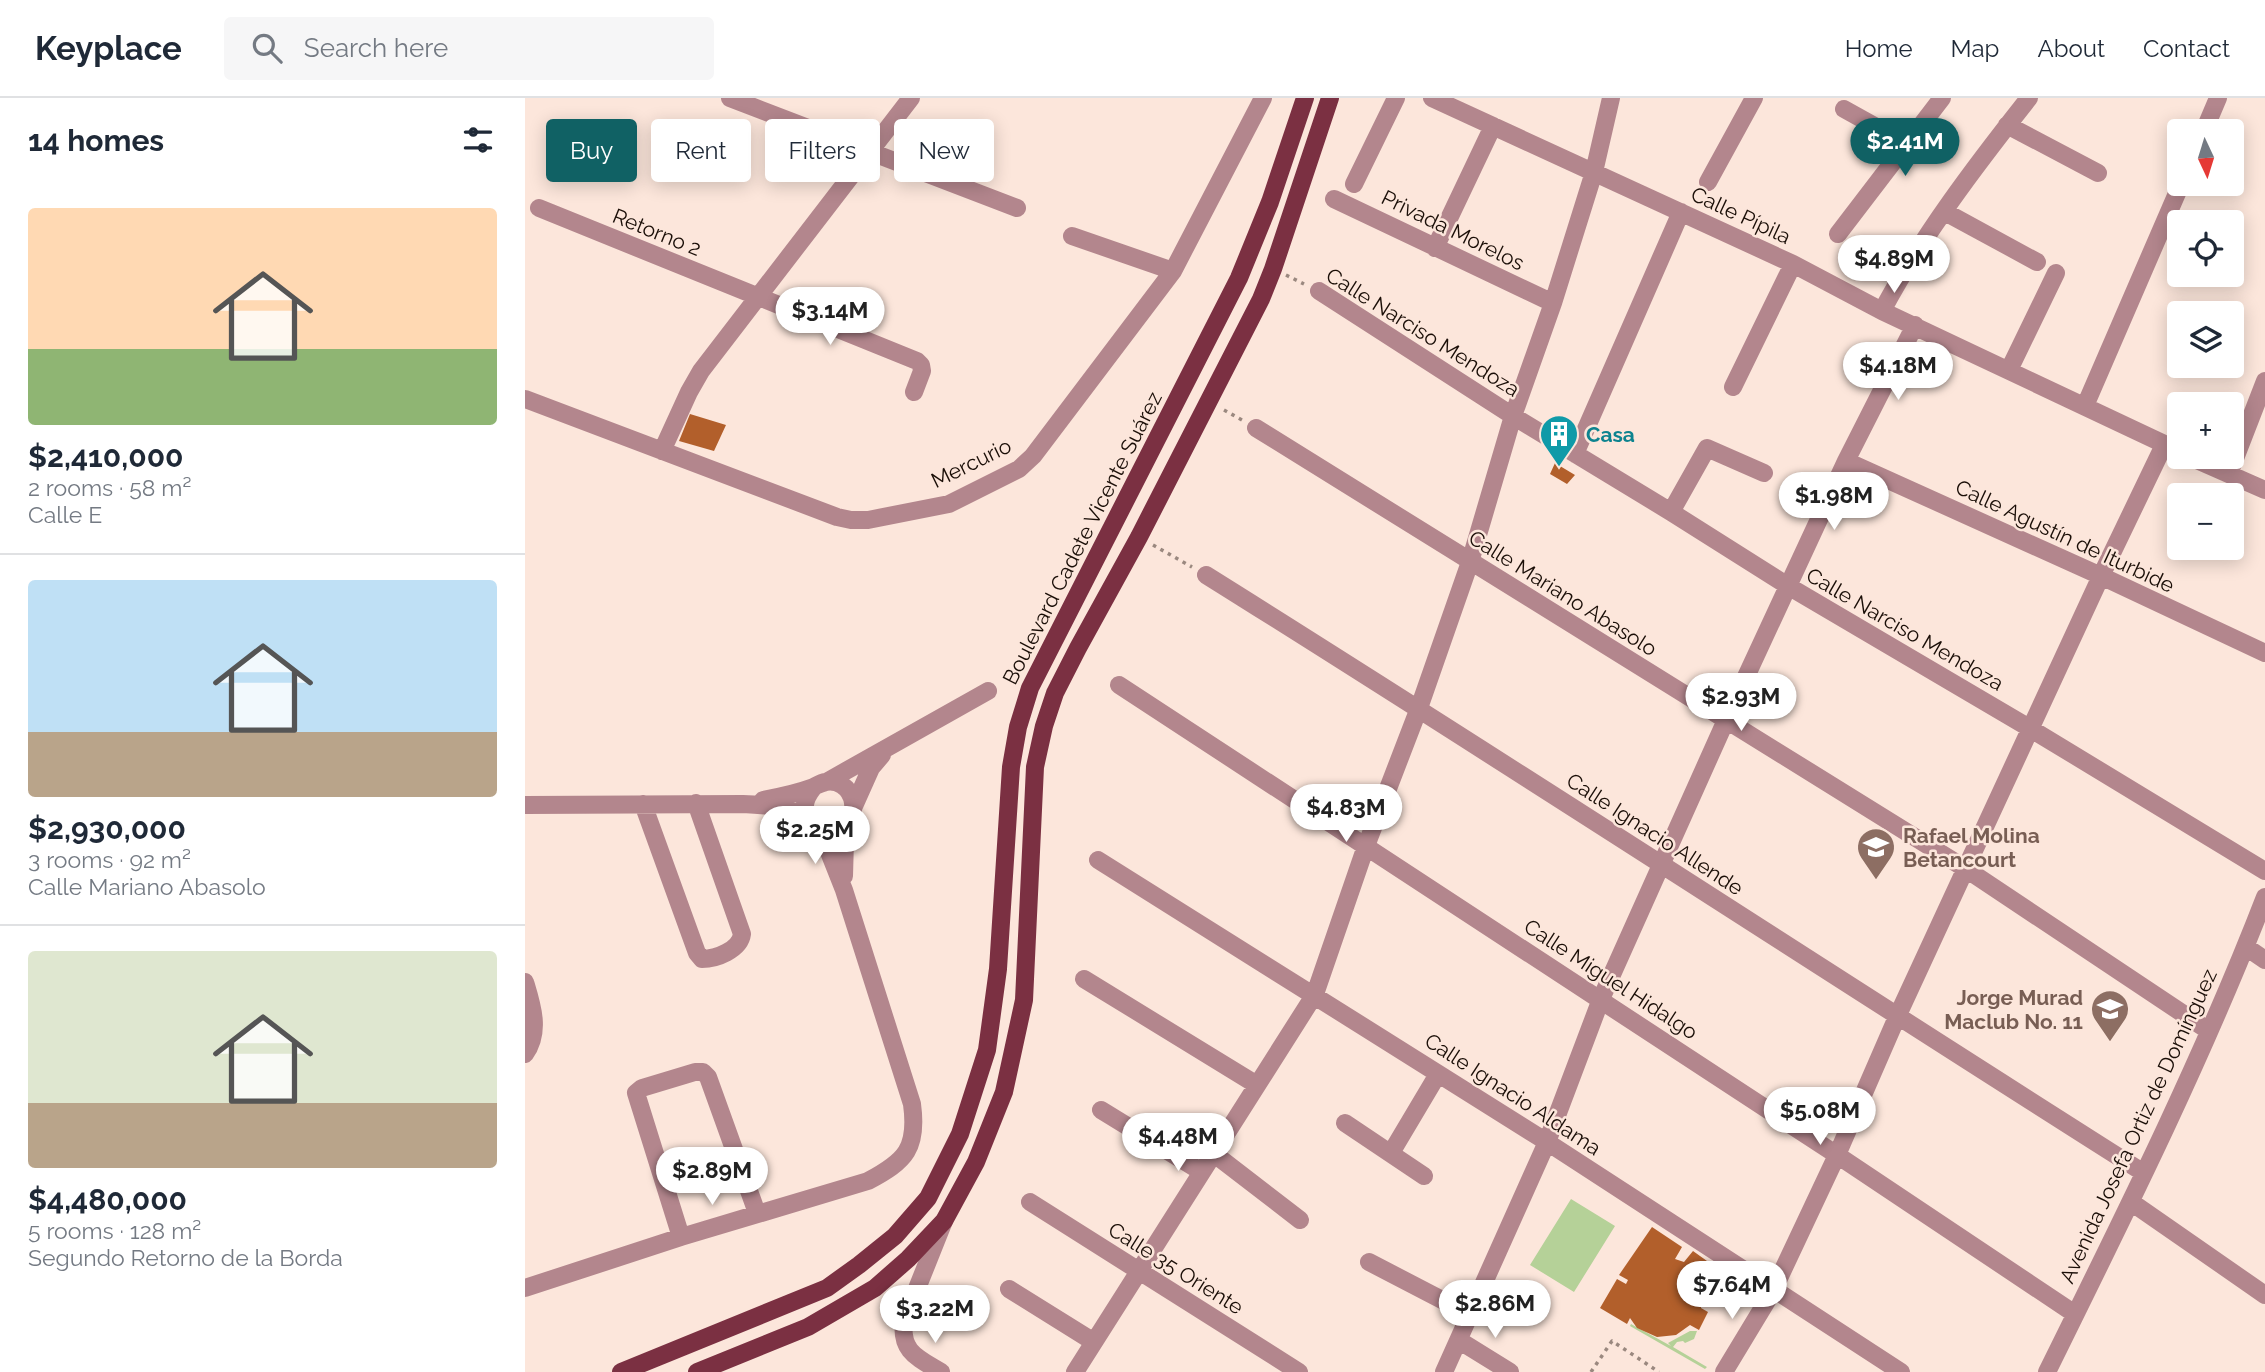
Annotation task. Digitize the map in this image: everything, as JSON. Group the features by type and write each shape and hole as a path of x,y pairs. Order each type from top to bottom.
{"main road":[{"name":"Boulevard Cadete Vicente Suárez","path":"621,1372 827,1288 895,1236 927,1198 960,1134 987,1050 998,969 1011,767 1018,727 1030,688 1239,278 1270,202 1305,98"},
{"path":"697,1372 808,1327 875,1287 908,1259 944,1220 976,1162 1004,1092 1024,1000 1035,767 1044,726 1066,671 1248,327 1273,269 1330,98"}],"street":[{"path":"730,98 785,119"},
{"path":"880,137 911,98"},
{"name":"Mercurio","path":"525,398 837,517 868,520 949,503 1019,469 1033,456 1173,271 1263,98"},
{"path":"1354,184 1396,98"},
{"name":"Calle Pípila","path":"1432,98 1793,264 1882,311 2167,446"},
{"path":"1075,1372 1315,994 1470,562 1513,415 1553,303 1594,172 1611,98"},
{"path":"1708,182 1754,98"},
{"path":"1838,234 1943,98"},
{"path":"1882,311 1945,212 2029,98"},
{"path":"2209,119 2218,98"},
{"path":"1844,109 1907,144"},
{"path":"2007,125 2098,173"},
{"path":"1435,248 1493,126"},
{"path":"880,155 1017,208"},
{"path":"662,451 701,371 846,182"},
{"path":"2085,406 2176,196"},
{"name":"Privada Morelos","path":"1334,199 1553,303"},
{"name":"Retorno 2","path":"539,208 917,361 922,371 914,392"},
{"path":"1575,454 1681,212"},
{"path":"1945,212 2037,262"},
{"path":"1072,236 1173,271"},
{"path":"1733,387 1793,264"},
{"path":"2009,370 2056,273"},
{"name":"Calle Narciso Mendoza","path":"1319,291 1788,586 2265,871"},
{"path":"1444,1372 1547,1142 1601,999 1725,720 1846,461 1915,325"},
{"path":"2229,474 2265,381"},
{"name":"Calle Mariano Abasolo","path":"1255,428 1966,869 2209,1031"},
{"path":"1671,512 1707,448 1764,473"},
{"path":"1724,1372 1773,1291 2101,576 2167,455"},
{"name":"Calle Agustín de Iturbide","path":"1846,461 2265,653"},
{"path":"2218,469 2265,490"},
{"name":"Calle Ignacio Allende","path":"1206,575 1419,708 1660,866 2144,1173"},
{"name":"Calle Miguel Hidalgo","path":"1119,685 1601,999 2075,1314"},
{"path":"743,804 783,797 820,785 988,691"},
{"path":"844,890 843,858 852,812 871,768 889,747"},
{"path":"525,805 771,805 790,809 814,822 835,829 843,826 852,812 849,791 843,786 820,785"},
{"path":"525,1288 757,1213 869,1181 892,1168 906,1156 915,1124 912,1104 844,890 806,802 820,785"},
{"path":"643,804 697,953 702,959 710,959 736,947 741,942 742,934 696,803"},
{"name":"Calle Ignacio Aldama","path":"1098,860 1315,994 1901,1372"},
{"name":"Avenida Josefa Ortiz de Domínguez","path":"2046,1372 2131,1202 2246,947 2265,897"},
{"path":"2246,947 2265,960"},
{"path":"1084,979 1257,1085"},
{"path":"525,982 535,1021 529,1049 525,1054"},
{"path":"681,1237 636,1093 642,1088 695,1072 703,1072 708,1077 757,1213"},
{"path":"1391,1153 1438,1073"},
{"path":"1101,1110 1202,1172"},
{"path":"1345,1123 1424,1176"},
{"path":"1213,1153 1300,1220"},
{"name":"Calle 35 Oriente","path":"1030,1202 1299,1372"},
{"path":"2131,1202 2265,1295"},
{"path":"941,1372 914,1355 908,1348 903,1331 904,1321 944,1220"},
{"path":"1369,1262 1471,1315"},
{"path":"1010,1289 1094,1342"},
{"path":"1459,1341 1510,1372"}],"path":[{"name":"Calle Narciso Mendoza","path":"1273,269 1319,291"},
{"path":"1208,402 1255,428"},
{"path":"1139,537 1206,575"},
{"path":"1591,1372 1612,1341 1659,1372"}],"green space":[{"path":"1571,1199 1615,1226 1574,1292 1530,1265"},
{"path":"1713,1271 1720,1274 1723,1281 1720,1288 1713,1291 1706,1288 1703,1281 1706,1274"},
{"path":"1631,1324 1671,1346 1668,1343 1690,1331 1697,1331 1694,1339 1685,1343 1677,1342 1673,1347 1707,1367 1705,1369 1630,1326"}],"building":[{"path":"690,414 726,425 714,451 679,441"},
{"name":"Casa","path":"1555,463 1575,475 1567,484 1550,474"},
{"path":"1652,1227 1682,1247 1675,1259 1684,1262 1693,1251 1707,1261 1696,1275 1702,1291 1701,1308 1708,1312 1699,1330 1690,1325 1676,1335 1657,1337 1637,1328 1630,1318 1627,1324 1600,1308 1617,1279 1626,1284 1628,1280 1619,1275"}],"place":[{"name":"Casa","path":"1559,468"},
{"name":"Rafael Molina Betancourt","path":"1876,881"},
{"name":"Jorge Murad Maclub No. 11","path":"2110,1043"}]}
